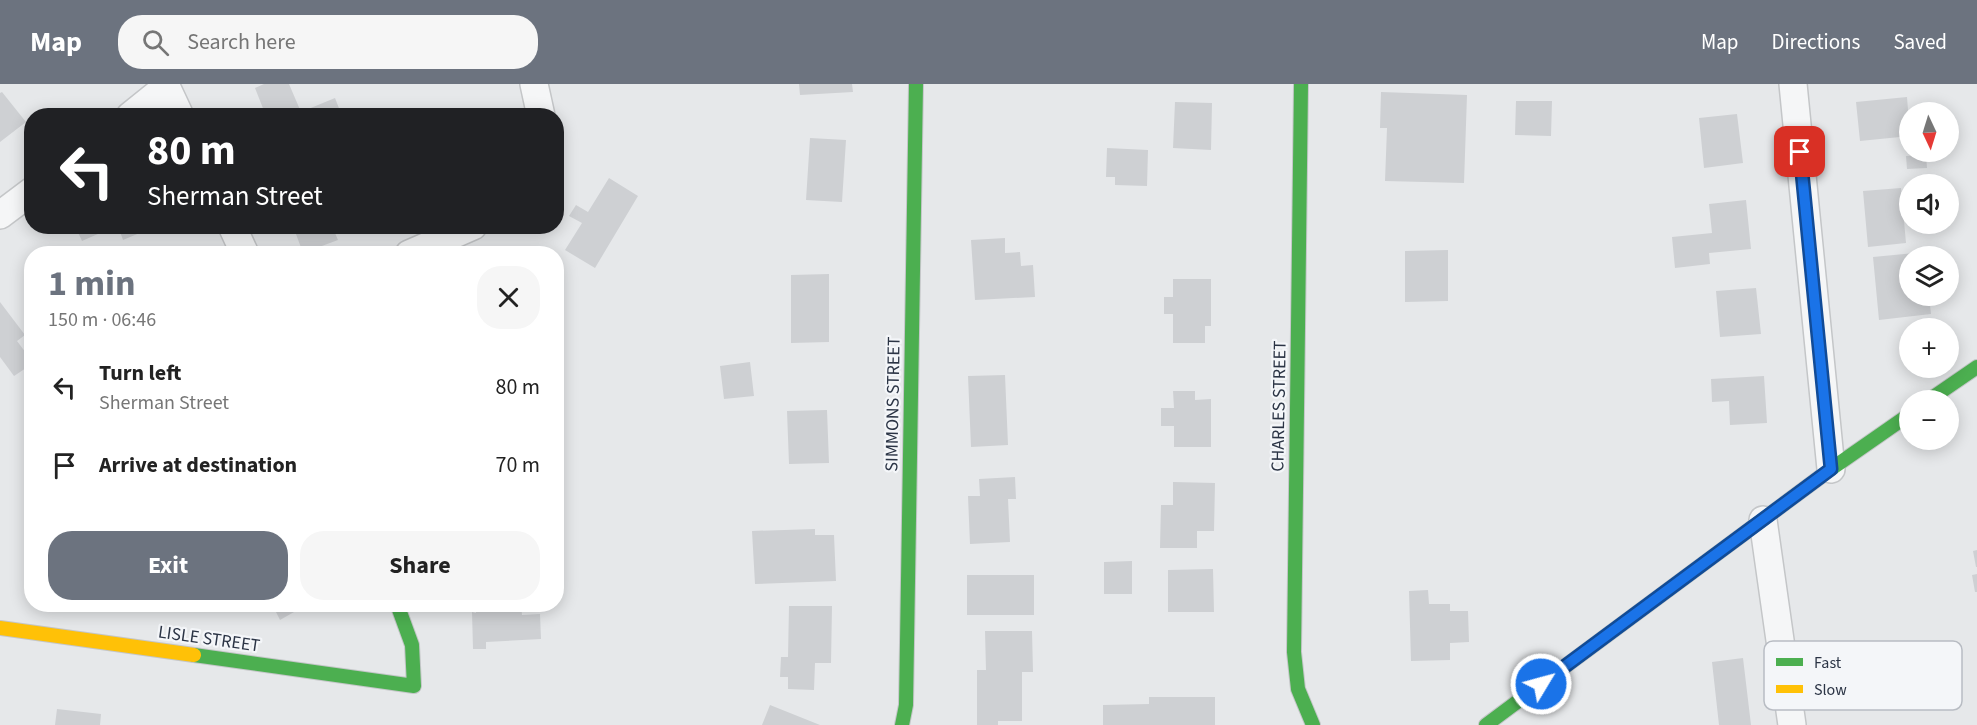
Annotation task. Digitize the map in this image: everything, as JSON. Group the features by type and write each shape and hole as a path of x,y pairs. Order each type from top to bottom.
{"street":[{"path":"534,84 539,108"},
{"name":"SIMMONS STREET","path":"902,725 906,705 916,84"},
{"name":"CHARLES STREET","path":"1301,84 1294,652 1298,688 1313,725"},
{"path":"1793,84 1831,469"},
{"path":"140,108 166,86 176,108"},
{"path":"0,215 24,196"},
{"path":"427,246 455,234"},
{"path":"1944,390 1977,367"},
{"path":"1486,725 1831,469 1899,422"},
{"path":"1763,520 1780,641"},
{"name":"LISLE STREET","path":"0,628 414,686 412,645 401,612"},
{"path":"1790,710 1792,725"}],"building":[{"path":"264,84 289,84 299,108 263,108 255,88"},
{"path":"799,84 852,84 853,92 800,95"},
{"path":"2,92 24,120 24,124 0,142 0,93"},
{"path":"1381,92 1467,95 1464,183 1385,181 1387,128 1380,128"},
{"path":"1907,97 1907,102 1899,102 1899,137 1860,141 1856,102"},
{"path":"335,98 339,108 311,108"},
{"path":"1516,101 1552,101 1551,136 1515,135"},
{"path":"1175,102 1212,103 1211,150 1173,148"},
{"path":"1737,114 1743,163 1704,168 1699,118"},
{"path":"810,138 846,140 842,202 806,200"},
{"path":"1107,148 1148,150 1147,186 1115,185 1115,177 1106,177"},
{"path":"1906,162 1927,162 1927,168 1907,169"},
{"path":"609,178 638,196 595,268 565,250 582,223 569,216 576,205 588,212"},
{"path":"1899,188 1899,234 1905,234 1906,243 1868,247 1863,191"},
{"path":"1746,200 1751,249 1709,253 1710,264 1675,268 1672,237 1712,233 1709,204"},
{"path":"79,234 98,234 82,241"},
{"path":"121,234 137,234 123,240"},
{"path":"296,234 335,234 338,240 322,246 300,246"},
{"path":"1005,238 1005,253 1020,252 1021,266 1033,265 1035,297 975,300 971,240"},
{"path":"1448,250 1448,301 1405,302 1405,251"},
{"path":"1899,254 1899,306 1930,306 1931,314 1879,320 1873,257"},
{"path":"829,274 829,342 791,343 791,275"},
{"path":"1173,279 1211,279 1211,326 1205,326 1205,343 1173,343 1173,314 1164,314 1164,297 1173,297"},
{"path":"1756,288 1761,334 1720,337 1716,291"},
{"path":"0,302 24,334 17,341 24,350 24,369 14,376 0,357"},
{"path":"750,362 754,396 724,399 720,366"},
{"path":"1005,375 1008,445 971,447 968,376"},
{"path":"1764,376 1767,423 1730,425 1729,401 1712,402 1711,379"},
{"path":"1173,391 1195,391 1195,400 1211,399 1211,447 1174,447 1174,426 1161,426 1161,408 1174,408"},
{"path":"827,410 829,463 789,464 787,411"},
{"path":"1015,477 1016,499 1008,499 1010,542 970,544 968,496 980,496 979,479"},
{"path":"1173,482 1215,483 1214,531 1197,531 1197,548 1160,548 1161,505 1173,505"},
{"path":"815,529 815,535 834,535 836,581 755,584 752,531"},
{"path":"1977,550 1977,567 1976,567 1973,551"},
{"path":"1132,561 1132,594 1104,594 1104,562"},
{"path":"1213,569 1214,612 1168,612 1168,570"},
{"path":"1977,574 1977,592 1975,592 1972,575"},
{"path":"967,575 1034,575 1034,615 967,615"},
{"path":"1428,590 1429,604 1450,604 1450,611 1468,611 1469,642 1450,643 1450,660 1411,661 1409,591"},
{"path":"789,606 832,606 831,663 815,663 814,690 788,689 788,677 780,677 781,657 788,657"},
{"path":"276,612 294,612 280,620"},
{"path":"472,612 540,614 541,639 486,642 486,649 473,649"},
{"path":"985,631 1032,631 1033,672 1022,672 1022,721 998,721 998,725 977,725 977,670 986,670"},
{"path":"1743,658 1751,725 1719,725 1712,662"},
{"path":"1149,697 1215,697 1215,725 1103,725 1103,705 1149,704"},
{"path":"770,705 820,725 762,725"},
{"path":"57,709 101,714 100,725 55,725"}],"traffic: fast":[{"path":"902,725 906,705 916,84"},
{"path":"1301,84 1294,652 1298,689 1313,725"},
{"path":"1944,390 1977,367"},
{"path":"1486,725 1831,469 1899,422"},
{"path":"194,655 414,686 412,645 400,612"}],"traffic: slow":[{"path":"0,628 194,655"}],"route":[{"path":"1541,684 1831,469 1800,152"}]}
